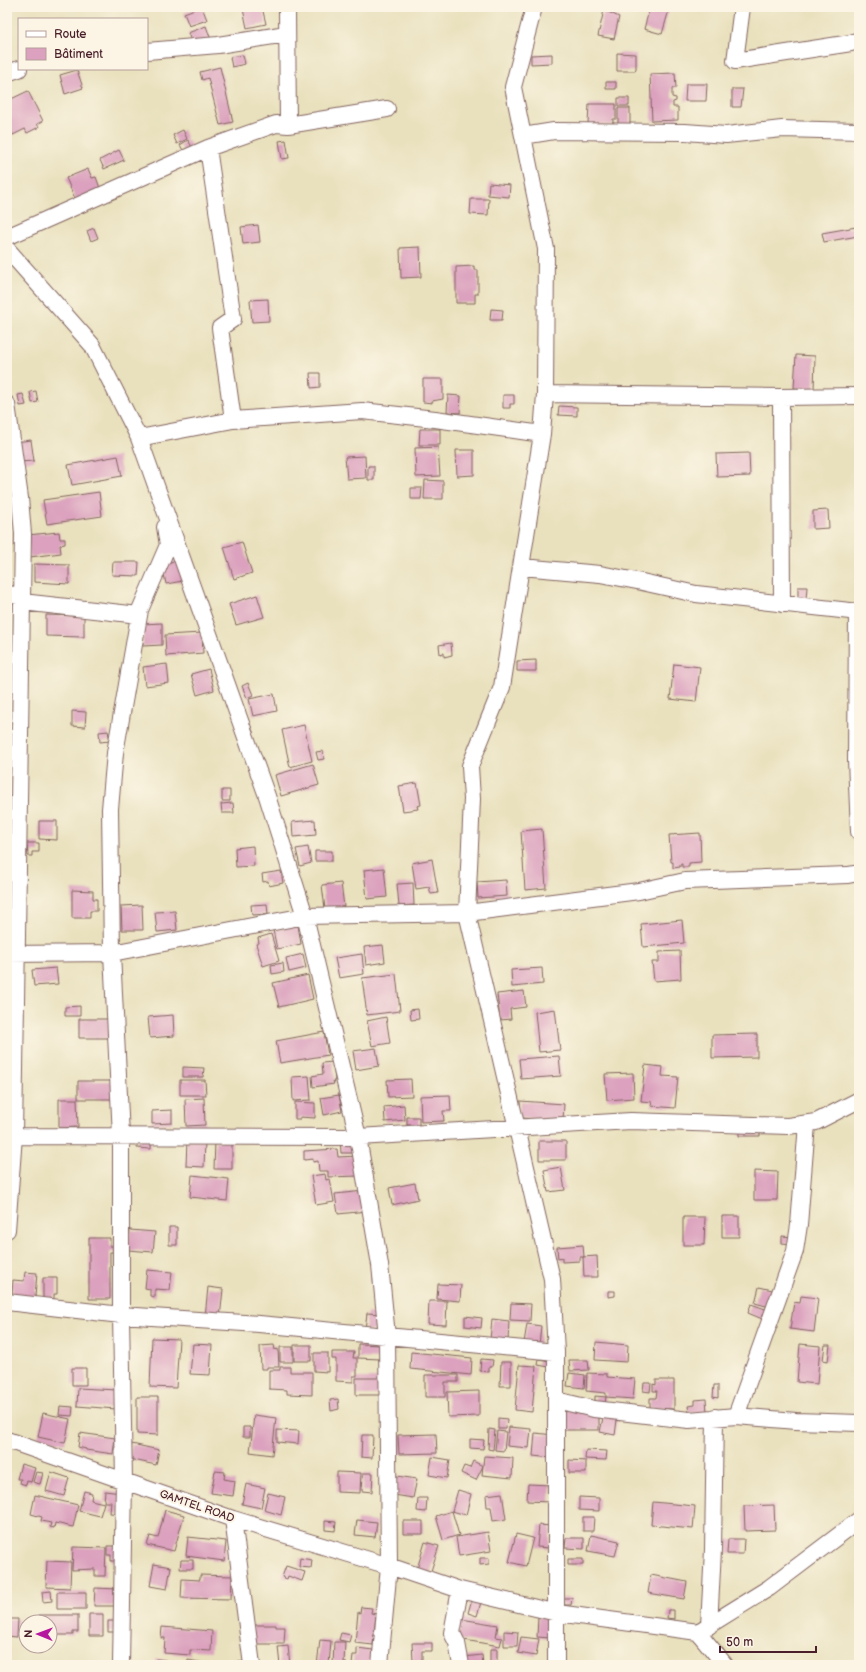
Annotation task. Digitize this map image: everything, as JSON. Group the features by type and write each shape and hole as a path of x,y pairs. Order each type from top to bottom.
{"street":[{"path":"287,7 286,34 288,125"},
{"path":"534,7 512,86 546,249 542,434 502,687 470,766 472,799 467,913 518,1127 552,1279 556,1352 556,1665"},
{"path":"742,7 735,61 851,43 859,40"},
{"path":"148,51 218,45 286,34"},
{"path":"7,73 18,69"},
{"path":"380,1665 389,1566 387,1336 380,1265 358,1137 305,916 267,796 139,438 92,345 7,247 208,148 276,124 288,125 387,109"},
{"path":"523,136 554,130 685,132 726,135 782,130 859,131"},
{"path":"208,148 234,319 220,328 233,420"},
{"path":"544,394 781,397 859,396"},
{"path":"781,397 782,604"},
{"path":"7,404 9,433 23,534 17,597 12,954 14,1136 7,1230"},
{"path":"139,438 233,420 362,411 435,419 542,434"},
{"path":"121,1665 124,1480 121,1315 121,1136 112,953 110,809 115,753 140,615 168,545 156,484"},
{"path":"522,567 600,574 696,594 858,612 856,760 859,832"},
{"path":"17,597 140,615"},
{"path":"12,954 112,953 305,916 467,913 639,891 685,881 848,875 859,873"},
{"path":"14,1136 358,1137 631,1121 788,1126 816,1122 859,1100"},
{"path":"736,1416 795,1251 799,1225 806,1124"},
{"path":"7,1302 121,1315 387,1336 556,1352"},
{"path":"556,1400 594,1408 690,1420 715,1417 727,1418 736,1416 796,1421 859,1422"},
{"path":"715,1417 713,1550 704,1629 725,1665"},
{"name":"GAMTEL ROAD","path":"7,1440 233,1519 389,1566 460,1590 557,1613 704,1629"},
{"path":"233,1519 252,1665"},
{"path":"704,1629 768,1588 859,1520"},
{"path":"460,1590 452,1633 456,1642 461,1665"}],"building":[{"path":"202,7 207,20 189,26 184,13"},
{"path":"262,7 266,24 247,28 243,9"},
{"path":"650,7 669,10 662,34 644,29"},
{"path":"604,10 619,17 614,39 598,36"},
{"path":"206,26 211,40 193,46 188,33"},
{"path":"617,53 636,54 636,70 617,71"},
{"path":"552,54 552,63 531,64 531,55"},
{"path":"243,55 245,64 232,67 230,57"},
{"path":"220,67 233,122 220,125 208,78 202,80 200,72"},
{"path":"77,70 83,88 65,94 60,75"},
{"path":"675,73 676,88 672,88 672,97 676,98 676,101 673,102 673,107 678,107 678,120 652,121 650,74"},
{"path":"606,82 616,82 616,89 606,89"},
{"path":"686,84 707,84 706,101 685,101"},
{"path":"732,89 743,89 741,107 732,107"},
{"path":"28,91 43,121 37,124 39,127 27,133 25,129 13,135 7,122 7,101"},
{"path":"618,98 629,98 629,106 618,106"},
{"path":"589,104 616,104 616,119 613,119 613,125 588,124"},
{"path":"618,108 630,108 630,126 618,126"},
{"path":"183,130 187,139 177,144 173,135"},
{"path":"188,140 192,147 184,152 180,145"},
{"path":"286,140 289,158 282,159 279,141"},
{"path":"119,150 124,160 104,169 100,160"},
{"path":"88,169 92,178 96,177 101,191 76,201 66,178"},
{"path":"489,183 510,185 509,197 488,195"},
{"path":"471,199 489,199 488,215 470,214"},
{"path":"258,225 260,242 243,244 241,227"},
{"path":"856,227 858,236 824,242 822,233"},
{"path":"94,228 98,238 91,241 87,231"},
{"path":"420,247 421,277 401,278 400,248"},
{"path":"474,266 474,270 478,270 478,294 475,294 475,303 456,303 456,267"},
{"path":"268,299 269,321 252,322 250,300"},
{"path":"491,309 503,310 502,320 490,320"},
{"path":"796,355 815,356 814,389 794,388"},
{"path":"310,373 320,373 320,387 311,388"},
{"path":"423,379 443,379 443,399 432,401 432,403 423,402"},
{"path":"36,391 38,402 32,403 30,392"},
{"path":"23,394 26,405 20,406 18,395"},
{"path":"448,395 461,396 460,413 447,412"},
{"path":"503,395 514,395 514,404 510,404 510,408 503,408"},
{"path":"559,406 577,407 577,416 558,415"},
{"path":"420,429 440,429 440,445 419,445"},
{"path":"31,440 34,461 19,462 16,442"},
{"path":"438,447 440,476 416,477 415,448"},
{"path":"456,450 474,450 474,475 457,476"},
{"path":"749,453 750,476 717,477 716,454"},
{"path":"118,456 122,476 72,485 68,465"},
{"path":"365,456 366,478 347,479 345,457"},
{"path":"368,466 374,466 374,480 368,480"},
{"path":"425,480 443,481 443,499 424,499"},
{"path":"411,488 422,488 421,499 411,499"},
{"path":"99,492 102,516 47,524 43,500"},
{"path":"828,510 829,528 813,529 813,511"},
{"path":"59,532 60,539 65,539 65,544 60,545 61,553 30,557 27,535"},
{"path":"242,542 252,573 234,579 224,547"},
{"path":"179,560 183,581 166,584 162,564"},
{"path":"113,562 139,562 138,576 112,575"},
{"path":"34,564 69,565 69,584 34,582"},
{"path":"798,587 807,587 806,599 798,599"},
{"path":"257,595 264,617 236,625 229,604"},
{"path":"7,607 10,607 8,629 7,629"},
{"path":"46,615 84,616 84,637 46,636"},
{"path":"162,623 162,645 143,646 143,624"},
{"path":"202,633 203,653 166,656 165,635"},
{"path":"451,643 452,655 444,657 444,653 440,654 439,645"},
{"path":"536,660 536,671 517,671 517,661"},
{"path":"167,664 169,683 145,686 143,667"},
{"path":"674,664 700,667 696,702 670,699"},
{"path":"209,669 214,690 197,695 191,674"},
{"path":"248,683 253,695 247,698 242,686"},
{"path":"274,694 277,711 253,716 249,699"},
{"path":"72,711 86,712 85,727 72,726"},
{"path":"304,725 312,761 290,767 282,730"},
{"path":"108,731 110,741 100,742 99,732"},
{"path":"323,751 324,759 318,760 316,752"},
{"path":"313,764 319,785 281,796 275,775"},
{"path":"417,783 421,805 417,806 418,809 403,811 399,786"},
{"path":"222,790 230,790 230,801 222,801"},
{"path":"233,803 234,813 222,813 221,804"},
{"path":"315,820 316,835 293,837 292,822"},
{"path":"39,821 57,821 57,840 39,839"},
{"path":"542,829 546,888 525,890 521,831"},
{"path":"700,833 701,862 689,863 689,867 682,867 682,864 680,864 680,867 673,868 673,862 671,862 669,835"},
{"path":"27,843 39,843 39,852 32,852 32,856 28,856"},
{"path":"253,846 254,866 236,867 235,848"},
{"path":"308,847 311,863 300,866 296,849"},
{"path":"315,851 332,851 332,861 315,861"},
{"path":"432,859 438,893 431,894 429,887 416,889 412,863"},
{"path":"384,868 387,897 367,899 364,870"},
{"path":"281,871 283,883 269,886 268,881 263,882 262,874"},
{"path":"506,880 507,896 478,898 477,882"},
{"path":"341,883 344,907 325,909 322,885"},
{"path":"413,883 414,905 399,906 397,884"},
{"path":"72,890 93,891 93,899 97,899 97,911 90,911 90,918 72,918"},
{"path":"267,904 268,914 252,915 251,905"},
{"path":"142,905 143,930 122,930 121,906"},
{"path":"175,911 177,930 157,932 155,912"},
{"path":"682,920 684,943 643,947 641,924"},
{"path":"298,925 301,944 277,949 273,930"},
{"path":"271,934 279,961 263,966 256,944 259,943 258,938"},
{"path":"383,945 385,962 366,965 364,947"},
{"path":"680,951 681,979 654,981 652,962 659,962 659,952"},
{"path":"303,954 306,968 289,972 286,958"},
{"path":"362,954 364,974 339,978 335,958"},
{"path":"283,963 284,972 272,974 271,965"},
{"path":"56,968 58,984 34,986 32,970"},
{"path":"542,968 543,984 512,987 511,970"},
{"path":"396,974 400,1011 367,1015 362,978"},
{"path":"308,975 313,999 279,1007 273,983"},
{"path":"524,991 526,1007 510,1009 511,1019 500,1020 497,994"},
{"path":"80,1006 80,1016 65,1016 65,1007"},
{"path":"418,1009 419,1019 411,1020 410,1010"},
{"path":"555,1009 560,1050 539,1052 535,1012"},
{"path":"173,1015 174,1036 150,1038 148,1017"},
{"path":"386,1017 390,1043 372,1046 367,1021"},
{"path":"79,1019 110,1019 110,1038 79,1038"},
{"path":"324,1032 328,1055 280,1063 276,1041"},
{"path":"757,1034 757,1057 712,1058 712,1035"},
{"path":"376,1048 379,1066 356,1070 353,1051"},
{"path":"559,1056 561,1076 521,1079 519,1059"},
{"path":"333,1062 334,1084 313,1087 312,1076 323,1074 322,1063"},
{"path":"645,1065 663,1067 662,1076 678,1077 675,1108 651,1106 652,1102 641,1101"},
{"path":"183,1067 204,1068 203,1077 183,1077"},
{"path":"633,1073 634,1098 607,1100 605,1074"},
{"path":"309,1076 311,1100 293,1101 292,1077"},
{"path":"411,1079 412,1096 388,1097 387,1080"},
{"path":"180,1080 205,1080 206,1095 180,1095"},
{"path":"78,1081 117,1081 117,1099 78,1099"},
{"path":"339,1095 342,1111 324,1115 321,1098"},
{"path":"450,1095 451,1111 443,1111 444,1121 421,1122 420,1096"},
{"path":"204,1098 205,1125 186,1126 185,1099"},
{"path":"59,1099 77,1099 78,1127 59,1128"},
{"path":"520,1101 564,1104 563,1120 519,1118"},
{"path":"295,1102 315,1103 315,1118 300,1117 300,1119 295,1119"},
{"path":"404,1105 405,1120 385,1122 384,1107"},
{"path":"172,1110 172,1123 152,1124 152,1111"},
{"path":"407,1117 419,1117 419,1125 407,1125"},
{"path":"739,1129 760,1129 760,1136 739,1136"},
{"path":"340,1138 355,1138 356,1153 341,1153"},
{"path":"138,1139 151,1139 151,1149 137,1148"},
{"path":"187,1140 205,1141 204,1167 186,1166"},
{"path":"215,1141 232,1141 232,1169 214,1169"},
{"path":"539,1141 566,1141 566,1160 539,1160"},
{"path":"337,1149 338,1157 358,1156 359,1176 328,1177 328,1171 319,1171 318,1161 313,1162 313,1159 304,1160 304,1151"},
{"path":"561,1167 565,1190 548,1192 544,1170"},
{"path":"754,1171 778,1172 777,1200 754,1200"},
{"path":"325,1174 326,1180 330,1179 334,1202 316,1205 311,1176"},
{"path":"192,1175 229,1179 227,1201 190,1197"},
{"path":"415,1183 418,1199 392,1205 389,1188"},
{"path":"364,1191 367,1211 338,1214 335,1194"},
{"path":"722,1216 739,1216 739,1237 722,1237"},
{"path":"683,1217 705,1217 704,1245 683,1245"},
{"path":"169,1227 177,1227 177,1245 169,1245"},
{"path":"130,1230 155,1232 153,1252 128,1250"},
{"path":"782,1236 793,1237 793,1244 782,1243"},
{"path":"89,1238 110,1238 110,1246 117,1246 117,1252 110,1252 110,1299 89,1299"},
{"path":"583,1245 584,1257 580,1257 580,1261 562,1262 562,1258 558,1259 557,1247"},
{"path":"597,1256 598,1277 584,1277 583,1257"},
{"path":"147,1270 172,1272 170,1290 155,1289 155,1297 150,1296 150,1289 145,1288"},
{"path":"25,1272 37,1273 35,1297 12,1295 13,1280 24,1281"},
{"path":"43,1278 57,1278 57,1294 54,1294 54,1299 43,1299"},
{"path":"438,1284 461,1285 460,1301 437,1299"},
{"path":"208,1287 223,1289 220,1318 205,1317"},
{"path":"759,1287 777,1291 773,1308 755,1303"},
{"path":"608,1291 615,1291 615,1296 608,1297"},
{"path":"801,1296 818,1298 814,1332 790,1329 794,1302 800,1303"},
{"path":"429,1301 447,1301 446,1325 428,1324"},
{"path":"511,1303 531,1304 530,1321 510,1320"},
{"path":"751,1304 771,1311 767,1321 748,1313"},
{"path":"367,1313 381,1314 380,1331 365,1330"},
{"path":"465,1316 482,1318 481,1328 465,1326"},
{"path":"492,1319 509,1321 508,1341 490,1340"},
{"path":"527,1324 541,1326 539,1345 524,1343"},
{"path":"152,1338 179,1339 176,1388 150,1387"},
{"path":"596,1342 628,1345 627,1362 595,1360"},
{"path":"193,1344 212,1345 210,1375 190,1374"},
{"path":"358,1344 380,1345 380,1359 358,1358"},
{"path":"800,1344 820,1346 817,1384 797,1382"},
{"path":"274,1345 275,1350 278,1349 279,1367 267,1367 267,1369 261,1369 260,1346"},
{"path":"294,1345 311,1345 311,1361 294,1361"},
{"path":"825,1345 830,1345 828,1361 823,1360"},
{"path":"280,1347 293,1347 293,1362 280,1362"},
{"path":"332,1352 354,1352 353,1358 357,1358 357,1376 353,1376 353,1382 336,1381 336,1359 332,1359"},
{"path":"411,1352 472,1358 471,1375 410,1369"},
{"path":"314,1353 328,1353 328,1372 314,1371"},
{"path":"481,1359 493,1360 492,1367 489,1367 489,1372 480,1371"},
{"path":"539,1359 550,1361 549,1367 538,1365"},
{"path":"569,1360 588,1360 589,1370 570,1371"},
{"path":"501,1362 511,1362 511,1386 500,1386"},
{"path":"519,1365 536,1366 532,1412 515,1410"},
{"path":"280,1367 290,1367 290,1372 312,1372 312,1395 287,1394 287,1390 269,1389 269,1370 280,1370"},
{"path":"72,1368 86,1368 86,1385 72,1385"},
{"path":"569,1373 585,1375 584,1388 567,1386"},
{"path":"587,1373 607,1374 607,1377 635,1379 633,1399 606,1397 606,1393 586,1391"},
{"path":"425,1375 458,1375 458,1382 445,1382 445,1397 425,1397"},
{"path":"356,1378 380,1378 380,1395 356,1395"},
{"path":"656,1380 674,1380 674,1409 650,1408 650,1398 656,1398 657,1391 653,1391 653,1384 656,1385"},
{"path":"644,1383 651,1383 650,1392 643,1391"},
{"path":"714,1385 718,1385 718,1398 713,1397"},
{"path":"78,1388 117,1390 116,1409 77,1406"},
{"path":"479,1391 479,1416 448,1417 447,1392"},
{"path":"595,1396 606,1397 605,1403 595,1403"},
{"path":"137,1397 158,1397 158,1435 137,1434"},
{"path":"338,1399 339,1409 331,1411 330,1400"},
{"path":"706,1399 707,1412 689,1413 688,1406 695,1405 695,1400"},
{"path":"60,1406 73,1407 72,1416 59,1415"},
{"path":"564,1410 599,1412 599,1430 564,1430"},
{"path":"43,1413 70,1419 65,1443 38,1437"},
{"path":"604,1413 621,1417 620,1421 617,1420 615,1435 600,1432"},
{"path":"254,1415 276,1418 272,1455 250,1452"},
{"path":"498,1418 507,1419 506,1429 498,1429"},
{"path":"243,1427 250,1427 250,1437 243,1437"},
{"path":"509,1427 531,1429 529,1448 507,1446"},
{"path":"489,1429 495,1430 493,1450 488,1449"},
{"path":"277,1430 299,1431 298,1444 277,1442"},
{"path":"497,1431 506,1432 504,1451 495,1450"},
{"path":"80,1433 115,1438 113,1454 86,1450 78,1447"},
{"path":"535,1433 554,1435 551,1458 533,1456"},
{"path":"436,1434 437,1453 399,1454 398,1435"},
{"path":"362,1435 373,1435 372,1458 361,1457"},
{"path":"470,1439 484,1440 483,1449 470,1448"},
{"path":"132,1444 159,1450 156,1465 129,1459"},
{"path":"586,1450 607,1451 606,1460 585,1459"},
{"path":"484,1456 513,1458 512,1478 482,1475"},
{"path":"432,1457 450,1460 447,1478 429,1475"},
{"path":"569,1460 586,1461 586,1473 569,1473"},
{"path":"473,1461 483,1466 476,1480 461,1473 464,1466 470,1468"},
{"path":"21,1464 35,1468 31,1482 27,1481 26,1485 20,1483 21,1479 17,1479"},
{"path":"215,1471 225,1472 224,1479 235,1481 233,1496 211,1493"},
{"path":"36,1472 43,1473 40,1484 33,1482"},
{"path":"51,1472 69,1478 64,1496 46,1491"},
{"path":"337,1472 361,1473 360,1493 337,1492"},
{"path":"363,1473 373,1473 372,1492 362,1491"},
{"path":"397,1476 417,1479 413,1498 394,1495"},
{"path":"246,1484 265,1488 261,1508 242,1504"},
{"path":"528,1484 551,1485 550,1502 527,1501"},
{"path":"458,1490 471,1494 466,1515 452,1511"},
{"path":"84,1491 92,1493 91,1500 104,1503 100,1516 79,1511"},
{"path":"105,1491 121,1493 119,1514 110,1513 111,1502 104,1502"},
{"path":"268,1493 285,1497 281,1515 264,1510"},
{"path":"502,1493 506,1519 493,1521 491,1507 487,1507 486,1495"},
{"path":"35,1495 78,1505 73,1527 55,1523 54,1528 50,1527 51,1523 41,1521 42,1517 31,1514"},
{"path":"579,1497 599,1498 599,1511 579,1510"},
{"path":"418,1498 427,1498 426,1512 417,1511"},
{"path":"653,1502 695,1506 693,1529 651,1525"},
{"path":"774,1505 775,1530 745,1531 744,1506"},
{"path":"165,1510 184,1515 174,1551 147,1545 150,1536 158,1538"},
{"path":"452,1511 459,1535 443,1540 436,1516"},
{"path":"583,1517 594,1517 593,1531 583,1531"},
{"path":"357,1520 377,1522 375,1537 355,1535"},
{"path":"325,1521 336,1522 335,1531 325,1530"},
{"path":"403,1521 423,1521 423,1534 403,1534"},
{"path":"539,1525 551,1526 549,1548 537,1547"},
{"path":"488,1532 491,1551 459,1556 456,1537"},
{"path":"516,1534 533,1538 526,1566 509,1562"},
{"path":"591,1535 619,1541 615,1556 588,1551"},
{"path":"188,1537 226,1541 224,1561 186,1556"},
{"path":"566,1538 584,1538 584,1549 565,1548"},
{"path":"728,1539 744,1539 743,1554 727,1554"},
{"path":"425,1542 439,1546 430,1574 417,1569"},
{"path":"107,1546 120,1546 119,1561 111,1561 111,1555 107,1555"},
{"path":"73,1547 106,1548 105,1576 95,1576 95,1569 72,1570"},
{"path":"300,1558 312,1560 311,1568 299,1567"},
{"path":"480,1558 489,1558 489,1564 480,1565"},
{"path":"568,1559 583,1559 583,1565 568,1565"},
{"path":"181,1560 193,1560 193,1569 180,1569"},
{"path":"47,1561 71,1562 70,1588 46,1587"},
{"path":"154,1564 171,1567 167,1589 150,1586"},
{"path":"286,1566 305,1572 302,1581 288,1576 287,1579 282,1577"},
{"path":"200,1575 232,1576 231,1599 181,1598 182,1579 200,1580"},
{"path":"651,1575 687,1582 684,1599 648,1593"},
{"path":"95,1588 118,1589 118,1606 94,1606"},
{"path":"51,1591 52,1601 43,1602 42,1592"},
{"path":"57,1592 86,1592 86,1609 57,1609"},
{"path":"562,1598 572,1598 571,1605 562,1605"},
{"path":"472,1599 481,1602 477,1616 468,1613"},
{"path":"361,1607 372,1608 371,1613 376,1614 373,1645 355,1643 358,1612 360,1613"},
{"path":"668,1610 674,1610 674,1619 667,1618"},
{"path":"89,1614 103,1614 103,1636 89,1636"},
{"path":"58,1615 78,1615 78,1632 73,1632 73,1635 58,1635"},
{"path":"538,1617 551,1618 550,1638 537,1637"},
{"path":"7,1619 18,1619 17,1637 7,1636"},
{"path":"461,1619 498,1625 496,1637 502,1638 500,1646 458,1639"},
{"path":"108,1621 115,1621 115,1632 108,1632"},
{"path":"253,1625 276,1625 276,1627 285,1627 284,1644 252,1644"},
{"path":"162,1627 212,1631 211,1651 190,1650 190,1655 164,1653 165,1638 161,1638"},
{"path":"504,1631 518,1632 517,1646 504,1646"},
{"path":"341,1633 351,1635 349,1642 339,1640"},
{"path":"521,1637 539,1639 536,1656 518,1653"},
{"path":"320,1640 331,1641 329,1665 317,1665"},
{"path":"334,1642 345,1642 344,1662 346,1662 346,1665 333,1665"},
{"path":"412,1643 432,1643 432,1651 422,1651 422,1661 413,1661"},
{"path":"288,1646 290,1665 280,1665 278,1647"},
{"path":"357,1648 373,1650 372,1665 352,1665 353,1655 357,1655"},
{"path":"490,1649 497,1649 497,1664 490,1664"},
{"path":"482,1655 483,1665 465,1665 464,1657"},
{"path":"156,1659 166,1660 166,1663 172,1665 156,1665"},
{"path":"188,1660 205,1663 205,1665 187,1665"},
{"path":"247,1661 247,1665 218,1665 218,1664"}]}
